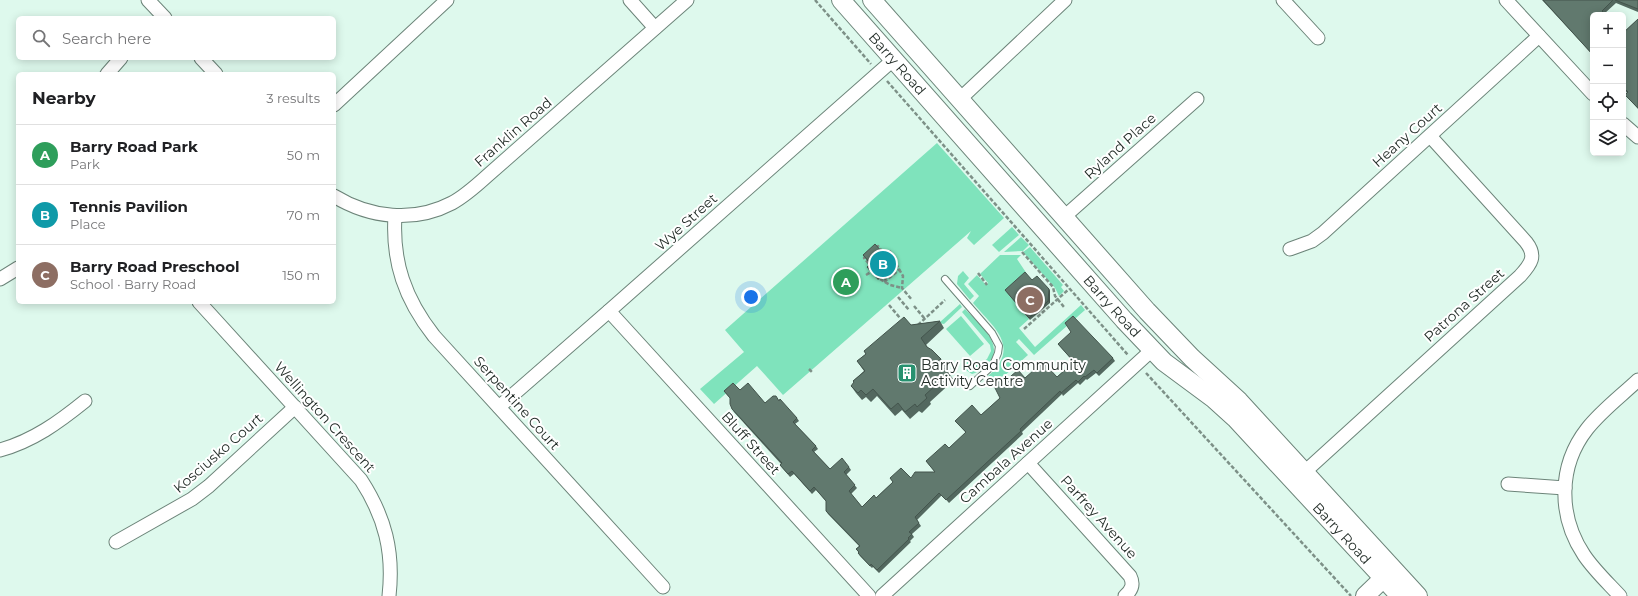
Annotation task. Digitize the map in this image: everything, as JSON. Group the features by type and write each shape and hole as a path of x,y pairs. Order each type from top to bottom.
{"street":[{"path":"148,0 162,16"},
{"path":"336,103 447,0"},
{"path":"630,0 655,28"},
{"name":"Franklin Road","path":"336,197 356,208 395,216 421,213 438,209 453,202 468,192 687,0"},
{"name":"Barry Road","path":"841,0 1152,350 1164,362 1214,399 1300,477"},
{"name":"Barry Road","path":"872,0 1168,334 1239,401 1300,477 1392,585 1418,596"},
{"path":"960,99 1065,0"},
{"path":"1282,0 1318,38"},
{"path":"1506,0 1590,91"},
{"name":"Heany Court","path":"1290,249 1312,241 1323,233 1539,36"},
{"path":"109,72 119,60"},
{"path":"203,60 214,72"},
{"name":"Wye Street","path":"498,407 893,60"},
{"name":"Ryland Place","path":"1064,217 1197,99"},
{"path":"1626,127 1638,137"},
{"name":"Patrona Street","path":"1300,477 1520,276 1531,263 1532,257 1530,247 1430,136"},
{"name":"Serpentine Court","path":"395,216 395,248 399,268 413,305 434,336 663,587"},
{"path":"0,279 16,269"},
{"name":"Wellington Crescent","path":"200,304 348,464 361,480 380,512 389,546 391,596"},
{"name":"Bluff Street","path":"609,311 869,596"},
{"path":"1152,350 1168,334"},
{"name":"Cambala Avenue","path":"882,596 1152,350"},
{"path":"1620,596 1584,556 1577,544 1567,517 1564,488 1567,471 1580,440 1596,419 1638,380"},
{"path":"0,450 25,442 54,426 85,400"},
{"name":"Kosciusko Court","path":"116,542 192,500 295,407"},
{"name":"Parfrey Avenue","path":"1028,463 1130,576 1132,580 1132,587 1125,596"},
{"path":"1508,484 1564,488"},
{"path":"1365,596 1392,585"}],"lane":[{"path":"944,279 992,333 999,346 998,353 993,364 970,386"}],"path":[{"path":"815,0 1069,289 1128,354 1139,362 1146,370 1146,374 1351,596"},
{"path":"873,250 878,246 885,255 891,251"},
{"path":"1022,252 1053,287 1058,299 1064,307"},
{"path":"866,275 873,268 864,258 868,254"},
{"path":"896,264 903,276 902,288"},
{"path":"884,282 900,269"},
{"path":"978,273 987,285"},
{"path":"880,279 884,282 902,288 912,300"},
{"path":"1024,329 1069,289"},
{"path":"898,297 909,310"},
{"path":"918,325 945,300"},
{"path":"889,305 900,318"},
{"path":"914,306 925,319"},
{"path":"809,368 812,372"}],"green space":[{"path":"937,143 1004,218 974,245 967,238 971,231 783,395 757,366 714,404 700,389 744,352 725,330"},
{"path":"1012,227 1019,235 999,252 992,245"},
{"path":"1021,237 1029,245 1023,251 1004,252"},
{"path":"1030,247 1063,285 1061,287 1064,291 1059,296 1055,288 1023,252"},
{"path":"1000,255 1021,255 1017,259 1027,274 1006,291 1029,319 1019,328 1035,347 1081,305 1085,310 1034,355 1019,339 1016,342 1028,355 994,385 987,377 997,366 1003,356 1001,338 996,329 973,303 979,296 968,284 977,275 986,285 988,283 980,274"},
{"path":"963,271 969,278 964,284 974,296 970,300 957,284 958,276"},
{"path":"960,304 962,307 944,324 939,323"},
{"path":"965,309 983,327 992,342 994,349 993,357 988,364 972,374 964,369 967,357 974,362 979,363 987,359 991,351 990,345 962,312"},
{"path":"961,316 984,344 970,356 946,329"}],"building":[{"path":"1543,0 1613,0 1602,11 1603,12 1590,12 1590,52"},
{"path":"1615,0 1638,0 1638,9"},
{"path":"1638,19 1638,108 1626,96 1628,92 1626,90 1626,30"},
{"path":"875,244 883,253 886,250 895,260 892,263 894,266 882,277 879,274 876,277 867,267 871,264 863,255"},
{"path":"1025,272 1032,280 1037,276 1049,289 1048,301 1029,318 1005,290"},
{"path":"1073,316 1113,358 1097,373 1094,370 1078,382 1076,380 1061,393 1060,391 1020,429 1021,431 946,500 939,493 915,517 919,523 909,532 912,534 908,538 909,539 877,570 871,564 870,566 858,553 859,552 856,549 860,546 826,511 826,501 814,487 810,491 792,471 788,474 780,465 782,463 732,409 730,398 724,391 733,383 740,390 748,383 765,403 773,396 776,396 779,401 780,399 797,418 793,422 816,446 812,450 830,469 842,458 849,467 844,472 855,485 849,491 862,507 874,495 876,498 893,482 890,478 901,468 911,478 915,472 935,472 926,461 945,444 949,448 966,432 955,421 972,405 981,415 1000,398 994,386 1001,380 1004,382 1018,370 1025,378 1043,362 1057,377 1074,362 1058,344 1071,332 1065,323"},
{"name":"Barry Road Community Activity Centre","path":"904,317 911,325 940,321 921,338 927,347 941,359 938,361 949,373 925,395 927,398 917,407 915,404 905,412 898,403 891,409 873,389 866,395 861,390 858,393 851,386 854,382 853,381 865,371 857,361 866,354 864,351"}],"place":[{"name":"Tennis Pavilion","path":"883,264"},
{"name":"Barry Road Park","path":"846,282"},
{"name":"Barry Road Preschool","path":"1030,300"},
{"name":"Barry Road Community Activity Centre","path":"907,373"}]}
